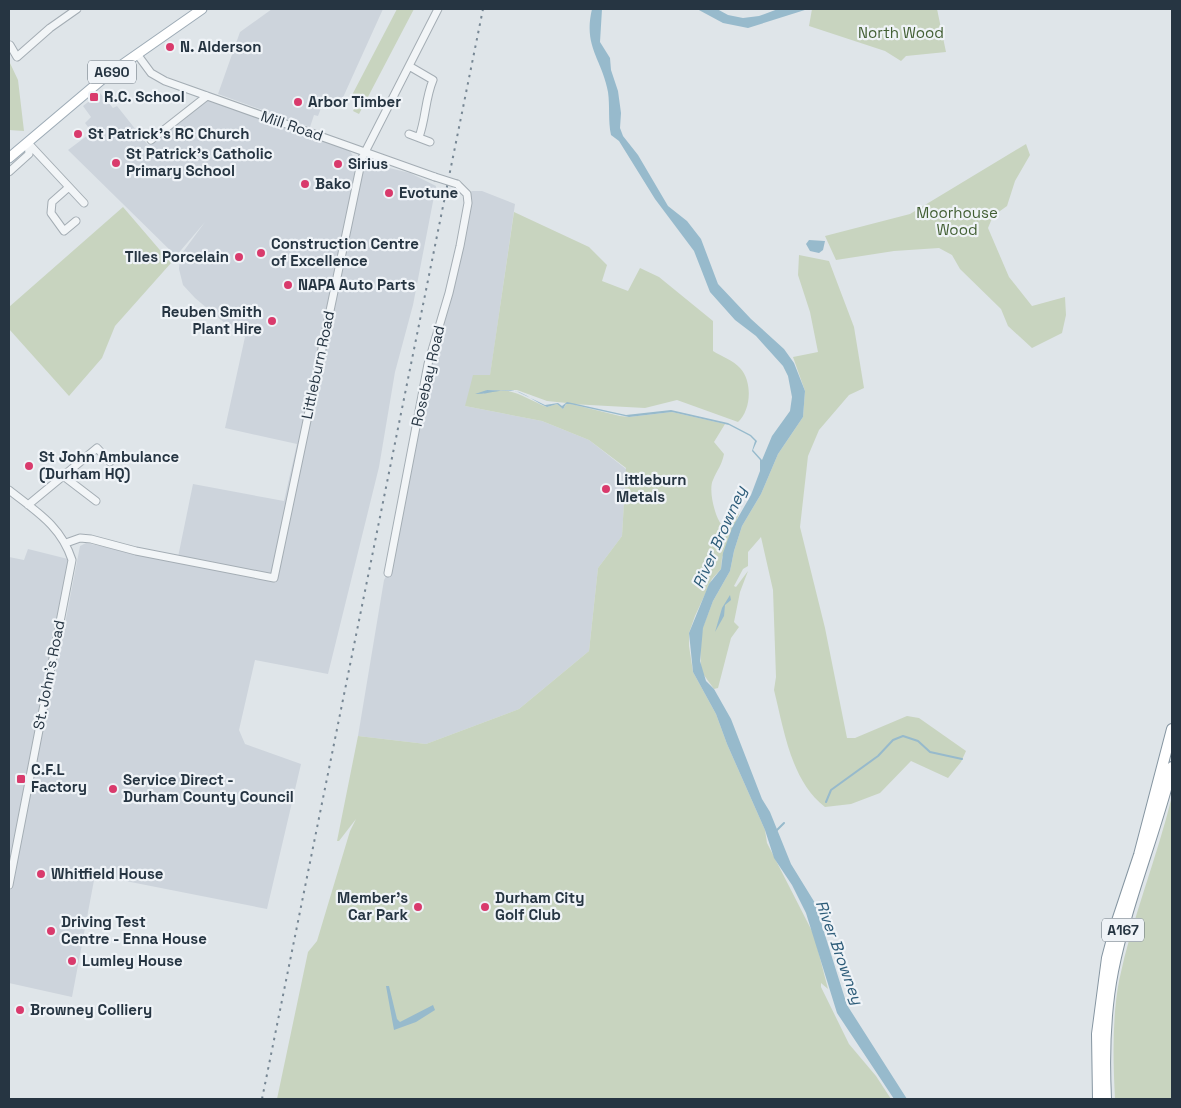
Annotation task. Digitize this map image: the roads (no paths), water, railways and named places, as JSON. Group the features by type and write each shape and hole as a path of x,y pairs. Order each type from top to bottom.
{"highway":[{"name":"A167","path":"1098,1099 1097,1034 1106,965 1116,924 1139,855 1172,729"},
{"name":"A167","path":"1106,1099 1106,1025 1113,972 1126,919 1172,767"}],"main road":[{"name":"A690","path":"9,158 106,76 202,9"}],"street":[{"path":"10,45 17,57 50,28 77,9"},
{"name":"Littleburn Road","path":"66,543 80,538 91,539 136,551 274,578 364,152 438,9"},
{"name":"Mill Road","path":"137,54 156,77 457,184"},
{"path":"409,66 433,80 425,101 426,120 419,137"},
{"path":"152,140 207,96"},
{"path":"409,134 430,142"},
{"path":"9,172 29,154 28,143"},
{"path":"28,143 84,203"},
{"name":"Rosebay Road","path":"388,573 428,364 449,293 466,214 467,194 457,184"},
{"path":"70,186 52,202 51,213 64,231 76,221"},
{"path":"28,505 97,448 110,462"},
{"path":"62,475 96,501"},
{"name":"St. John's Road","path":"9,490 58,531 66,543 72,560 9,885"}],"water":[{"path":"592,9 602,9 600,42 610,58 611,70 618,91 621,113 620,128 623,136 638,155 668,206 687,221 701,239 718,284 751,319 784,349 794,363 805,391 803,417 778,454 761,494 742,526 730,571 713,601 703,628 700,661 706,681 714,689 731,719 762,799 770,812 791,864 815,903 847,1005 907,1099 894,1099 837,1013 806,913 792,885 774,858 765,830 727,744 716,714 693,672 689,633 709,584 721,569 723,553 732,528 751,495 760,471 760,460 752,451 755,441 750,436 729,425 672,412 629,417 570,404 566,404 563,409 557,404 547,407 531,398 545,405 558,403 562,406 567,402 626,415 671,410 728,423 751,435 757,441 753,450 762,460 772,436 790,411 792,397 788,376 783,366 756,336 735,320 710,292 694,251 655,199 619,141 611,135 608,92 594,52 590,33"},
{"path":"697,9 717,9 728,15 743,18 759,16 778,9 808,9 748,28 723,23"},
{"path":"809,240 825,241 823,250 819,253 810,251 806,244"},
{"path":"487,390 504,391 486,393 475,394"},
{"path":"730,595 731,600 725,605 724,616 715,632 722,608"},
{"path":"386,986 389,986 397,1019 400,1022 433,1005 435,1010 416,1022 394,1030"}],"waterway":[{"path":"826,802 831,790 878,756 893,740 903,736 918,741 930,752 962,759"},
{"path":"775,832 784,823"}],"railway":[{"path":"262,1099 483,9"}],"place":[{"name":"N. Alderson","path":"170,47"},
{"name":"R.C. School","path":"94,97"},
{"name":"Arbor Timber","path":"298,102"},
{"name":"St Patrick's RC Church","path":"78,134"},
{"name":"St Patrick's Catholic Primary School","path":"116,163"},
{"name":"Sirius","path":"338,164"},
{"name":"Bako","path":"305,184"},
{"name":"Evotune","path":"389,193"},
{"name":"Construction Centre of Excellence","path":"261,253"},
{"name":"TIles Porcelain","path":"239,257"},
{"name":"NAPA Auto Parts","path":"288,285"},
{"name":"Reuben Smith Plant Hire","path":"272,321"},
{"name":"St John Ambulance (Durham HQ)","path":"29,466"},
{"name":"Littleburn Metals","path":"606,489"},
{"name":"C.F.L Factory","path":"21,779"},
{"name":"Service Direct - Durham County Council","path":"113,789"},
{"name":"Whitfield House","path":"41,874"},
{"name":"Member's Car Park","path":"418,907"},
{"name":"Durham City Golf Club","path":"485,907"},
{"name":"Driving Test Centre - Enna House","path":"51,931"},
{"name":"Lumley House","path":"72,961"},
{"name":"Browney Colliery","path":"20,1010"}],"park label":[{"name":"North Wood","path":"901,33"},
{"name":"Moorhouse Wood","path":"957,222"}],"water label":[{"name":"River Browney","path":"719,537"},
{"name":"River Browney","path":"840,952"}]}
